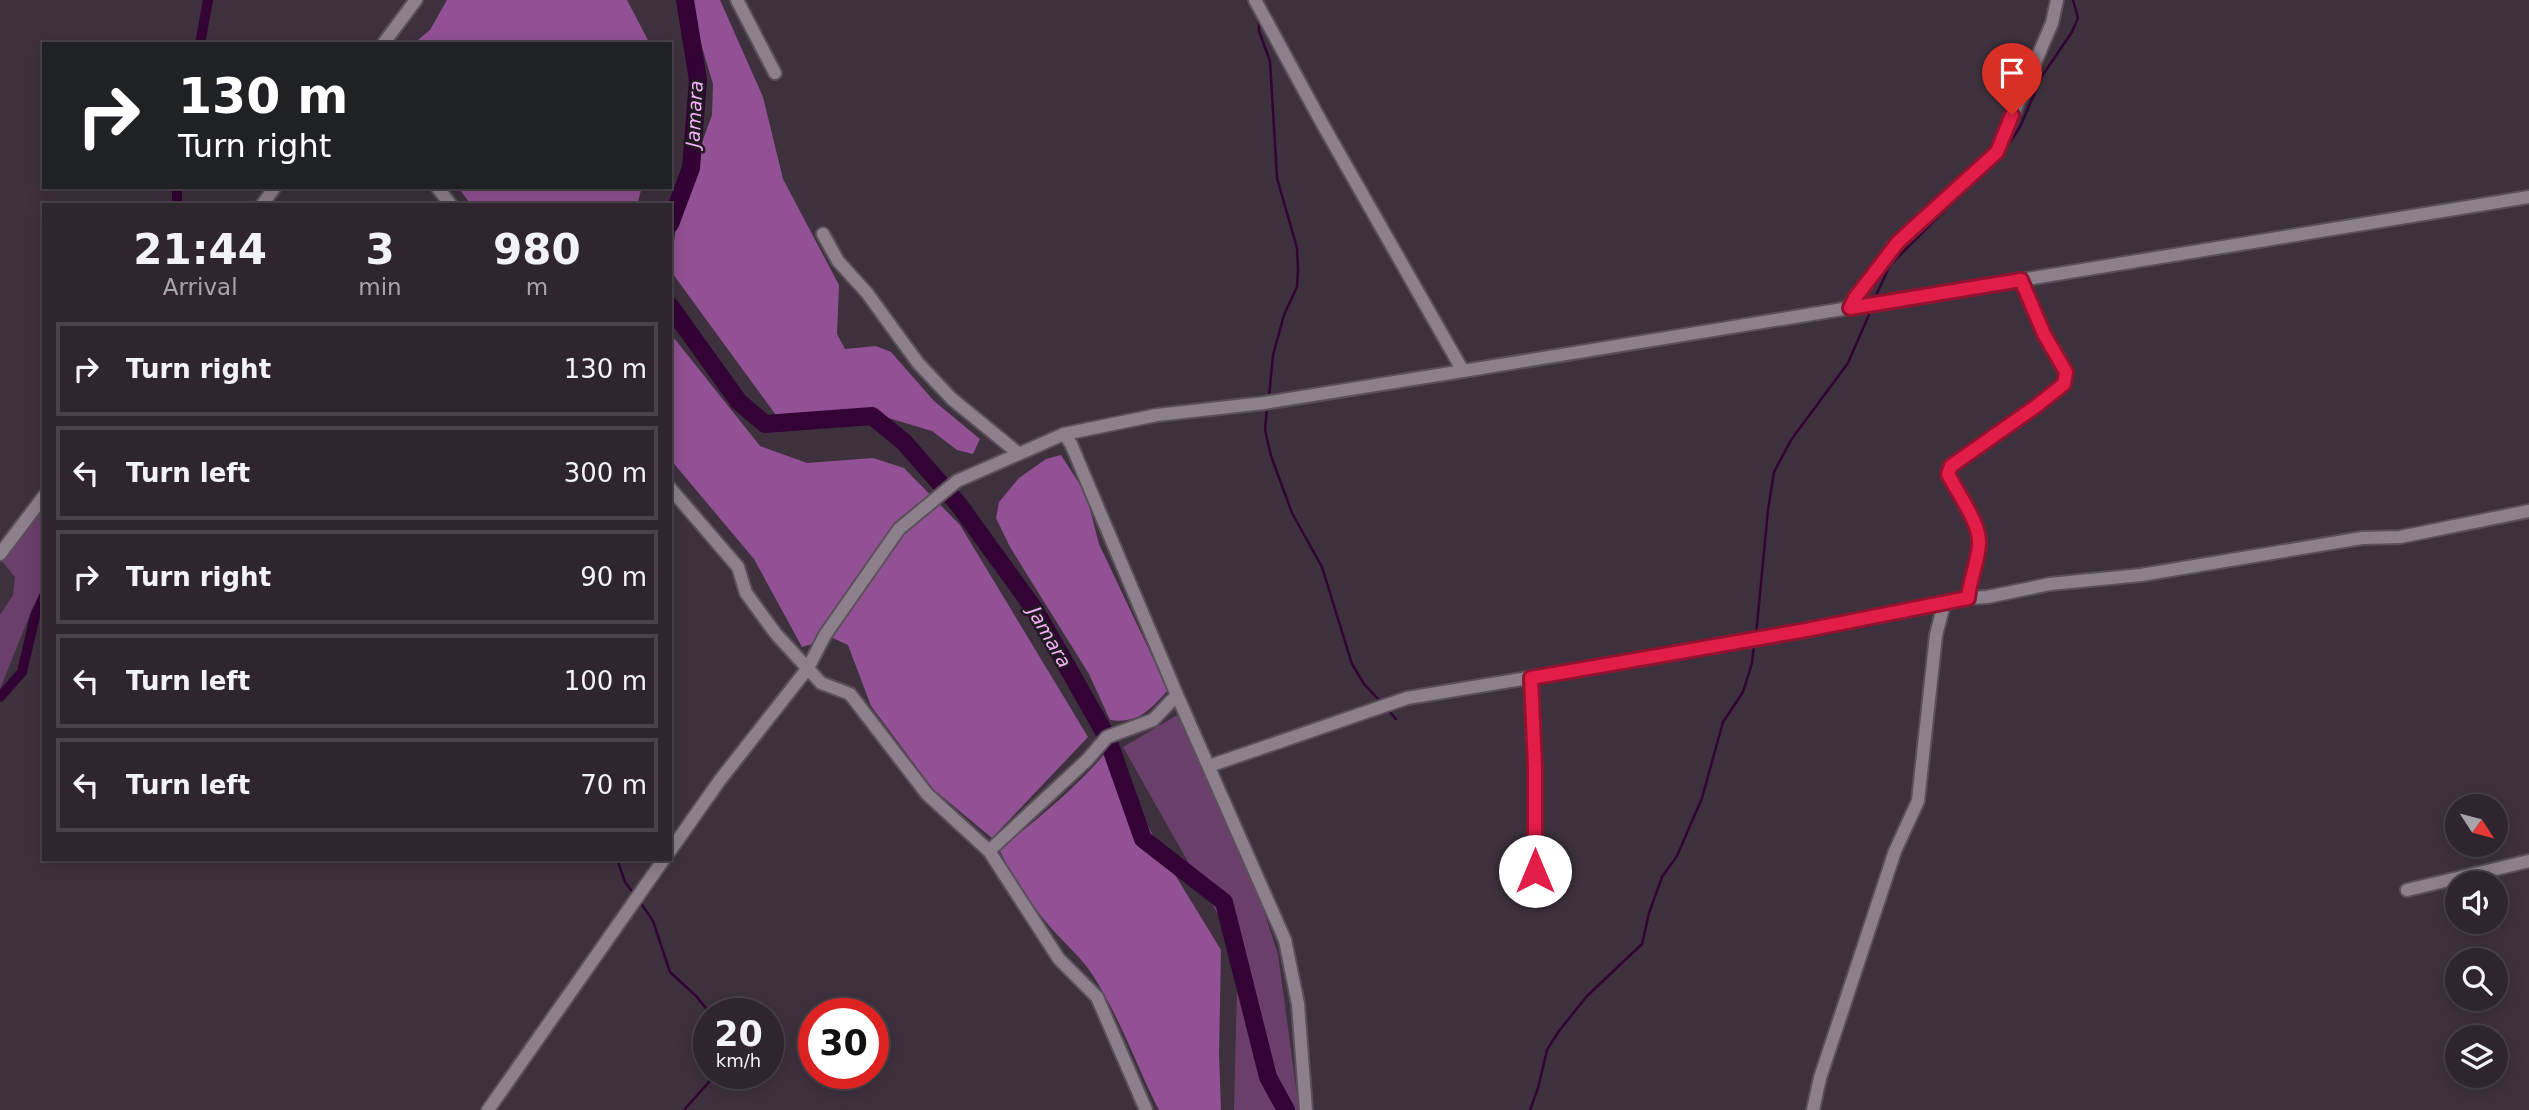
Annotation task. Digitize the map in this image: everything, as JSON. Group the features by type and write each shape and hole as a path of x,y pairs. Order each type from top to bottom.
{"street":[{"path":"384,42 416,0"},
{"path":"737,0 775,73"},
{"path":"1255,0 1463,371"},
{"path":"1850,308 1898,242 1997,152 2052,23 2057,0"},
{"path":"439,189 449,203"},
{"path":"672,848 720,780 808,668 825,635 899,529 928,502 957,481 1064,434 1157,415 1264,403 2529,197"},
{"path":"823,234 838,261 867,293 918,363 952,399 1018,453"},
{"path":"1968,598 1970,577 1980,541 1977,529 1948,474 1951,466 2035,407 2064,384 2066,379 2066,372 2044,334 2021,280"},
{"path":"1064,434 1071,444 1177,695 1285,940 1298,1004 1306,1110"},
{"path":"672,490 738,567 746,593 776,634 821,683 850,694 927,794 989,851 1059,959 1097,997 1146,1110"},
{"path":"0,554 42,499"},
{"path":"1209,766 1407,698 2050,584 2140,575 2362,538 2400,537 2529,511"},
{"path":"1814,1110 1820,1078 1895,851 1917,801 1936,635 1944,604"},
{"path":"1531,678 1535,767 1535,871"},
{"path":"989,851 1087,760 1107,737 1153,720 1177,695"},
{"path":"488,1110 663,861"},
{"path":"2407,890 2529,861"}],"shaded area":[{"path":"447,0 627,0 649,42 415,42 430,30"},
{"path":"688,0 720,0 763,97 783,179 839,285 837,334 845,349 876,346 891,352 934,401 980,439 973,454 957,450 932,431 885,417 816,415 781,422 672,273 679,206 712,115 713,84"},
{"path":"459,189 641,189 638,203 470,203"},
{"path":"672,336 760,446 807,463 873,458 904,468 960,525 1088,737 992,838 933,789 871,706 848,645 833,638 802,647 754,559 672,461"},
{"path":"1061,455 1086,494 1099,544 1168,690 1136,718 1110,720 1089,674 1010,547 996,518 999,502 1019,478 1046,459"},
{"path":"42,509 42,598 33,607 0,689 0,615 13,595 15,577 2,561"},
{"path":"1179,714 1260,900 1278,954 1299,1110 1234,1110 1238,950 1123,747"},
{"path":"1107,751 1169,865 1221,950 1221,1110 1159,1110 1102,990 1082,960 1033,905 1014,878 999,849 1056,803"}],"waterway":[{"path":"200,42 208,0"},
{"name":"Jamara","path":"672,219 691,168 698,80 685,0"},
{"path":"2002,154 2020,127 2042,76 2072,32 2078,18 2073,0"},
{"path":"1259,17 1259,31 1270,61 1277,178 1297,248 1298,270 1297,287 1284,315 1273,355 1269,397"},
{"path":"1874,300 1890,265 1972,183"},
{"path":"177,189 177,203"},
{"name":"Jamara","path":"672,309 739,402 765,424 872,416 904,442 959,505 1035,610 1107,737 1143,839 1224,902 1268,1077 1286,1110"},
{"path":"1756,635 1774,472 1791,440 1848,363 1871,310"},
{"path":"1267,407 1265,430 1271,456 1292,513 1322,567 1352,664 1364,684 1381,702"},
{"path":"0,697 22,672 35,616 42,600"},
{"path":"1530,1110 1547,1050 1559,1031 1587,996 1642,944 1649,913 1662,877 1677,856 1702,798 1723,722 1743,692 1752,663 1754,645"},
{"path":"1388,710 1396,719"},
{"path":"618,861 625,882 634,894"},
{"path":"640,902 653,921 670,972 698,998"},
{"path":"684,1110 703,1089"}],"route":[{"path":"1535,871 1535,767 1531,678 1806,630 1968,598 1970,577 1980,541 1977,529 1948,474 1951,466 2064,384 2066,372 2044,334 2021,280 1850,308 1876,268 1898,242 1997,152 2012,115"}]}
